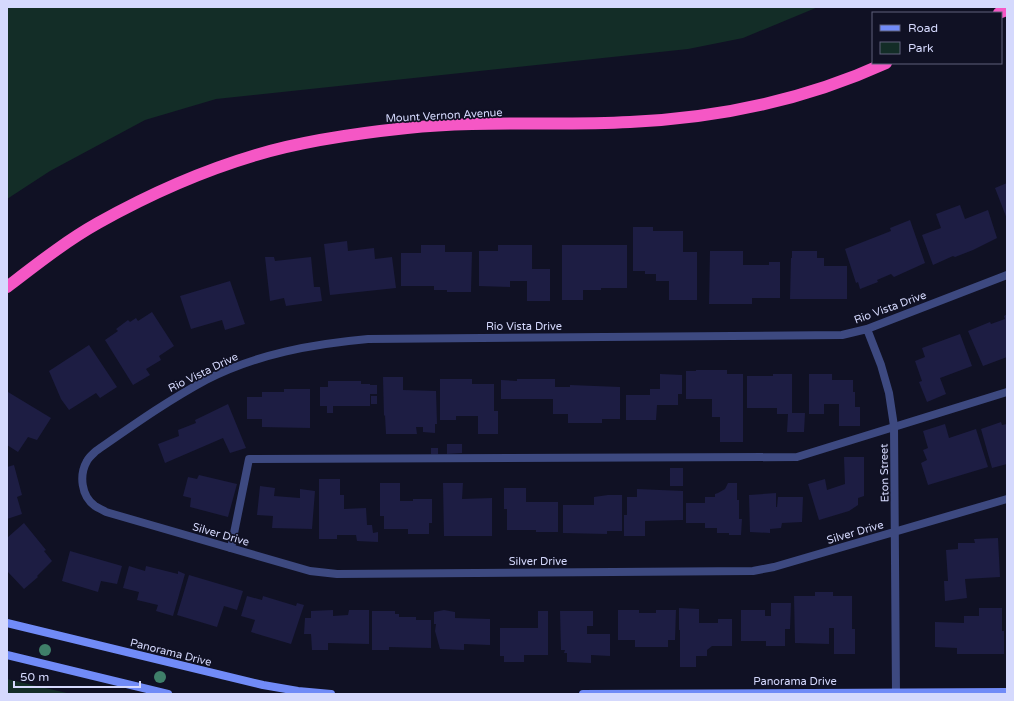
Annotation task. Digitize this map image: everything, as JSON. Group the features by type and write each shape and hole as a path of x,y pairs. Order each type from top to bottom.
{"highway":[{"name":"Mount Vernon Avenue","path":"7,287 59,248 98,223 140,201 198,176 257,155 307,143 408,128 470,125 629,122 686,118 746,109 789,98 832,85 884,64"}],"main road":[{"name":"Panorama Drive","path":"7,623 263,685 298,691 331,694"},
{"path":"7,655 168,694"},
{"name":"Panorama Drive","path":"583,694 1007,692"}],"street":[{"name":"Rio Vista Drive","path":"82,484 83,472 88,460 96,451 169,400 207,380 247,363 282,352 324,343 368,339 842,335 867,328 1007,275"},
{"name":"Eton Street","path":"867,328 881,365 889,393 894,426 896,693"},
{"path":"232,548 249,459 798,457 1007,392"},
{"name":"Silver Drive","path":"82,484 86,495 94,505 106,512 310,570 337,574 753,571 774,568 1007,500"}],"green space":[{"path":"7,7 818,7 743,38 688,49 216,99 145,120 50,171 7,199"},
{"path":"7,679 71,694 7,694"}],"building":[{"path":"1007,183 1007,219 995,188"},
{"path":"960,205 965,219 988,210 997,238 973,250 955,257 953,256 933,265 922,235 941,228 936,214"},
{"path":"910,220 925,263 894,277 891,274 877,280 878,282 860,289 858,282 856,283 845,249 891,231 890,228"},
{"path":"633,227 653,227 653,231 683,231 683,252 697,252 697,300 669,300 669,281 656,281 656,274 645,274 645,271 633,271"},
{"path":"347,241 348,251 374,248 375,259 392,257 396,288 330,295 324,244"},
{"path":"421,245 445,245 445,252 472,252 471,292 447,292 447,290 434,290 434,286 401,286 401,253 421,253"},
{"path":"498,245 532,245 532,269 550,269 550,301 527,301 527,281 510,281 510,287 479,286 479,251 498,251"},
{"path":"562,245 627,245 627,288 583,290 583,300 562,300"},
{"path":"710,251 743,251 743,265 769,265 769,262 780,262 780,298 752,298 752,304 709,304"},
{"path":"792,251 817,251 817,258 824,258 824,266 847,266 847,299 790,299"},
{"path":"265,257 274,257 275,261 311,257 314,287 320,287 322,301 286,306 284,298 270,301"},
{"path":"230,281 245,324 225,330 222,320 191,329 180,296"},
{"path":"152,312 174,346 159,356 161,360 146,369 150,375 133,385 105,340 118,331 116,329 128,320 130,322 136,318 138,321"},
{"path":"1007,314 1007,357 983,366 968,331 990,322 991,324 1005,319 1004,316"},
{"path":"960,334 972,366 940,378 946,394 927,402 919,382 922,381 915,361 925,357 922,348"},
{"path":"89,345 117,387 100,398 96,393 69,410 61,399 49,371"},
{"path":"727,370 727,374 743,374 743,442 720,442 720,417 712,417 712,399 686,399 686,371"},
{"path":"660,374 682,375 682,394 678,394 678,405 657,405 656,420 626,420 626,395 650,395 650,389 660,389"},
{"path":"773,374 792,374 792,413 805,413 804,432 787,432 788,414 777,414 777,408 747,408 747,376 773,376"},
{"path":"809,374 832,374 832,380 853,380 855,407 860,407 860,426 839,426 839,404 824,404 824,414 809,414"},
{"path":"383,377 403,377 403,390 436,391 437,424 435,424 435,433 423,432 423,427 416,427 417,434 386,434"},
{"path":"440,379 472,379 472,384 494,384 494,411 498,411 498,434 478,434 478,416 456,416 456,420 440,420"},
{"path":"517,379 555,379 555,387 570,387 570,385 620,387 620,419 602,419 602,423 568,423 568,414 553,414 553,399 501,399 501,380 517,381"},
{"path":"328,381 361,381 361,384 370,384 370,406 333,406 333,413 327,413 327,406 320,406 320,387 328,387"},
{"path":"370,385 377,385 377,394 370,394"},
{"path":"284,389 310,389 310,428 262,427 262,419 247,419 247,397 262,397 262,392 284,392"},
{"path":"8,392 51,418 37,440 28,437 18,452 7,445"},
{"path":"371,396 377,396 377,404 371,404"},
{"path":"228,404 246,448 230,453 223,438 165,463 158,444 179,436 178,430 196,423 195,420"},
{"path":"1001,422 1002,425 1007,424 1007,464 992,468 981,429"},
{"path":"945,424 949,438 976,429 988,467 928,485 921,463 927,460 923,450 928,448 923,431"},
{"path":"447,444 462,444 462,453 447,454"},
{"path":"431,448 438,448 438,454 431,454"},
{"path":"844,457 864,457 864,496 858,498 858,505 849,511 819,520 808,484 825,479 827,490 845,484"},
{"path":"14,465 22,495 17,497 22,514 7,519 7,467"},
{"path":"670,468 683,468 683,486 670,486"},
{"path":"199,475 237,484 228,517 190,507 191,498 183,496 188,477 197,479"},
{"path":"319,479 340,479 340,495 344,495 344,509 366,508 367,525 372,525 373,533 378,532 378,542 357,541 356,535 337,535 337,539 319,539"},
{"path":"380,483 400,483 400,501 432,499 432,523 429,523 429,534 408,534 408,529 384,529 384,516 380,516"},
{"path":"443,483 463,483 462,499 492,498 492,536 444,536"},
{"path":"728,483 737,483 739,519 742,519 741,535 717,533 717,528 705,528 705,523 686,523 686,503 705,503 705,497 715,497 715,494 725,489"},
{"path":"260,486 275,488 274,496 300,498 300,489 315,491 312,529 272,528 273,516 257,515"},
{"path":"504,488 526,488 526,502 558,502 558,532 507,530 507,509 504,509"},
{"path":"637,489 683,491 683,520 645,521 645,536 624,536 624,515 627,515 627,497 637,497"},
{"path":"776,493 776,507 778,497 803,497 802,522 782,523 781,528 770,529 770,533 750,532 749,495"},
{"path":"622,495 622,531 607,531 607,534 563,533 563,505 594,505 594,497"},
{"path":"24,523 46,550 44,551 52,561 37,576 38,577 24,589 7,571 7,538"},
{"path":"998,538 1000,577 965,579 967,598 945,601 944,581 948,581 946,550 958,549 958,543 975,543 974,539"},
{"path":"70,551 122,566 117,584 101,581 98,592 62,581"},
{"path":"129,566 145,571 146,566 178,574 178,571 185,574 173,616 156,611 158,605 137,600 139,592 123,588"},
{"path":"189,575 243,591 237,610 224,606 217,627 177,615"},
{"path":"815,592 833,592 833,596 852,596 852,629 855,629 855,654 834,654 834,628 829,628 829,644 795,643 794,596 815,596"},
{"path":"247,596 262,600 263,596 296,606 297,603 304,605 291,644 251,632 255,620 241,616"},
{"path":"771,603 791,603 790,629 785,629 785,646 766,646 766,641 741,641 741,610 765,610 765,616 771,616"},
{"path":"679,608 699,609 699,623 718,623 718,619 732,619 732,646 712,646 707,650 707,656 696,656 696,667 680,667"},
{"path":"979,608 1002,608 1004,654 957,654 957,648 935,647 935,622 964,623 964,616 979,616"},
{"path":"333,610 333,616 348,615 349,610 369,610 369,644 328,643 328,650 312,650 311,634 304,634 305,618 311,618 311,611"},
{"path":"444,610 455,612 455,618 490,619 490,645 464,644 464,650 440,649 435,631 436,624 434,624 434,612"},
{"path":"618,610 639,610 639,613 656,613 656,610 676,610 675,640 668,640 668,647 635,647 635,640 618,640"},
{"path":"372,611 395,611 395,614 399,614 399,617 416,617 416,620 431,620 431,648 389,647 389,650 372,650"},
{"path":"538,611 548,611 548,655 524,655 524,662 504,662 504,656 500,656 500,628 538,628"},
{"path":"560,611 593,611 593,626 587,626 587,634 610,634 610,656 591,655 591,663 567,662 567,653 564,653 565,650 561,650"}]}
